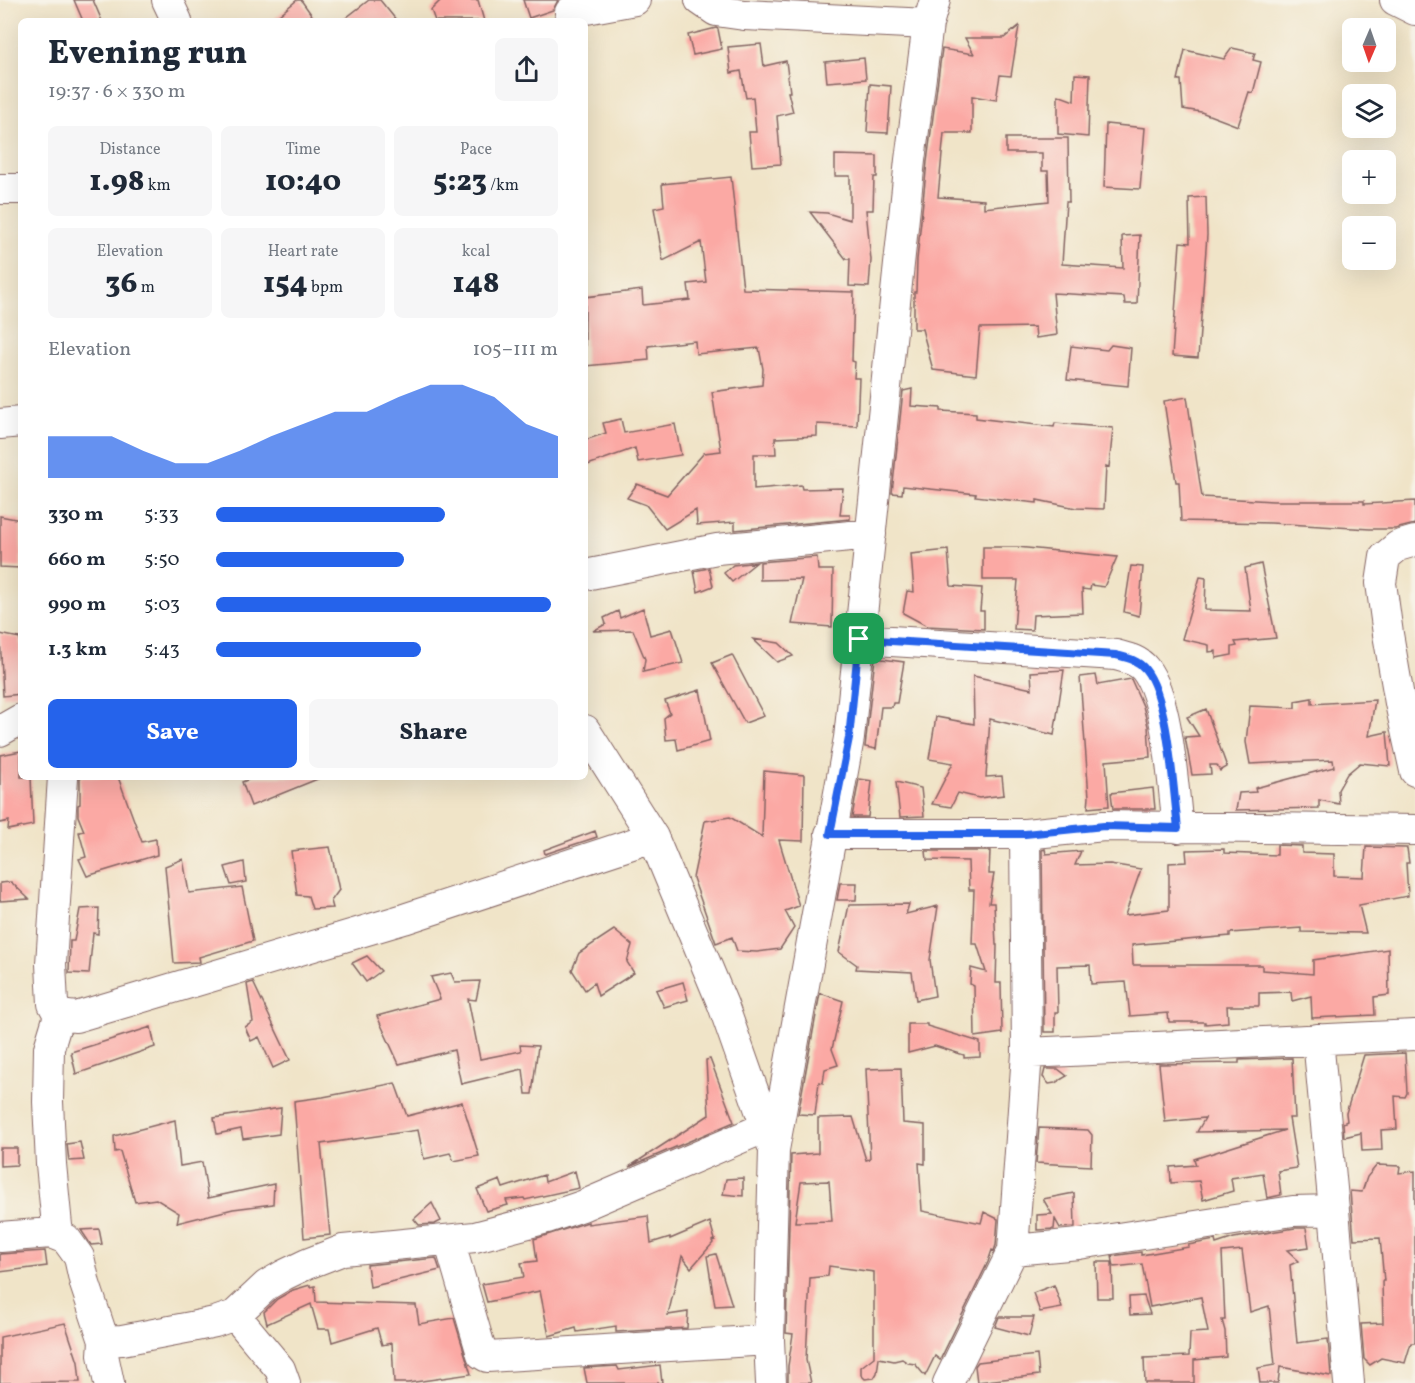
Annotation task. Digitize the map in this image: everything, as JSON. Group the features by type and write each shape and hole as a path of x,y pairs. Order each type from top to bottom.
{"street":[{"path":"167,0 176,18"},
{"path":"570,12 635,0"},
{"path":"699,0 716,11 744,15 932,12 902,236 849,738 770,1138 769,1340 771,1383"},
{"path":"1395,0 1415,10"},
{"path":"0,189 18,189"},
{"path":"0,424 18,422"},
{"path":"588,574 717,549 871,534"},
{"path":"1415,541 1398,546 1385,557 1381,583 1398,692 1415,771"},
{"path":"859,639 1116,655 1134,660 1146,670 1162,709 1178,828"},
{"path":"0,731 18,721"},
{"path":"588,735 653,837 723,1005 770,1138"},
{"path":"58,1236 48,1102 49,1048 59,1015 53,1004 51,964 63,780"},
{"path":"830,834 1025,834 1104,826 1415,830"},
{"path":"948,1383 1013,1250 1027,1053 1025,834"},
{"path":"59,1015 76,1017 404,919 653,837"},
{"path":"1027,1053 1415,1035"},
{"path":"1318,1039 1349,1383"},
{"path":"104,1341 191,1328 235,1315 275,1280 343,1250 475,1237 518,1227 770,1138"},
{"path":"1013,1250 1079,1244 1293,1212 1334,1210"},
{"path":"0,1237 51,1233 66,1239 79,1257 85,1284 104,1341 103,1355 109,1383"},
{"path":"449,1240 482,1354 487,1357 769,1340"},
{"path":"235,1315 280,1370 285,1383"}],"building":[{"path":"74,0 93,0 101,18 82,18"},
{"path":"297,0 301,0 314,18 276,18"},
{"path":"369,0 380,0 395,18 346,18"},
{"path":"441,0 478,0 483,18 434,18 431,10"},
{"path":"523,0 558,0 553,10 529,18"},
{"path":"1019,26 1011,76 1000,75 996,100 972,96 972,133 944,133 938,197 984,200 984,208 1049,201 1048,171 1042,171 1042,153 1006,153 1006,138 1068,138 1069,202 1066,202 1062,264 1123,268 1122,236 1140,235 1137,304 1125,304 1124,297 1053,293 1057,335 1036,338 1035,327 980,328 976,375 933,370 922,329 914,329 914,292 916,292 927,162 942,49 974,54 965,38 1004,38"},
{"path":"716,28 722,49 693,55 688,35"},
{"path":"761,44 764,66 786,61 790,92 788,92 793,112 777,116 781,164 752,166 749,132 756,132 753,97 746,98 741,71 731,73 728,47"},
{"path":"1232,48 1255,53 1253,60 1261,62 1253,93 1249,92 1238,126 1201,112 1183,109 1181,80 1178,80 1185,50 1224,59"},
{"path":"864,58 866,79 827,82 825,62"},
{"path":"1075,74 1090,75 1088,137 1058,134 1058,95 1074,101"},
{"path":"870,84 891,86 888,133 867,132"},
{"path":"1106,124 1145,128 1140,189 1104,187"},
{"path":"835,155 877,156 873,210 866,210 871,260 869,287 849,286 850,259 846,259 810,212 827,213 850,220 850,176 835,176"},
{"path":"731,177 743,289 854,292 852,361 855,362 854,378 859,378 857,426 817,424 817,436 775,438 776,454 754,454 754,489 801,485 802,489 843,488 840,515 850,515 850,519 735,530 735,522 697,525 696,510 665,529 646,505 627,498 637,484 667,495 704,453 721,451 712,392 762,385 763,369 759,348 696,354 695,341 648,346 649,360 588,366 588,297 642,290 643,305 690,300 688,284 706,282 701,242 663,261 654,208 664,206 662,184"},
{"path":"1206,197 1207,235 1198,358 1172,356 1180,242 1190,243 1189,198"},
{"path":"1111,345 1131,348 1128,386 1067,380 1071,346 1107,350"},
{"path":"912,389 911,406 976,413 976,418 1054,427 1055,423 1113,428 1109,467 1106,466 1104,509 1076,508 1037,500 1037,503 903,486 902,494 892,493 903,391"},
{"path":"1187,397 1202,497 1273,501 1364,501 1364,504 1415,501 1415,524 1395,529 1370,529 1271,523 1181,521 1179,482 1176,482 1164,401"},
{"path":"621,419 624,433 675,424 681,455 638,462 635,448 588,465 588,439 606,433 603,423"},
{"path":"0,516 18,519 18,568 0,567"},
{"path":"983,547 1017,547 1117,557 1104,587 1091,585 1090,590 1082,589 1083,613 1033,615 1032,630 1014,629 1018,580 983,580"},
{"path":"948,550 951,586 982,588 980,611 984,611 984,629 927,626 903,613 907,591 914,592 911,554"},
{"path":"817,557 818,570 833,570 832,627 792,624 802,579 760,580 760,562"},
{"path":"757,562 732,582 724,573 733,565"},
{"path":"1261,564 1276,638 1235,642 1237,646 1232,647 1232,655 1216,658 1216,651 1209,652 1209,645 1182,639 1200,577 1206,578 1205,610 1251,611 1245,568"},
{"path":"1131,566 1143,567 1139,616 1124,612"},
{"path":"709,568 713,586 698,592 694,571"},
{"path":"643,608 650,635 672,629 683,663 643,672 645,659 633,630 593,631 606,624 604,618 618,611 620,618"},
{"path":"0,634 18,638 18,694 3,696"},
{"path":"753,639 779,643 793,656 777,662"},
{"path":"732,655 764,716 745,723 712,663"},
{"path":"875,658 904,662 897,703 893,703 892,707 881,707 876,749 865,747"},
{"path":"1064,670 1054,735 990,719 986,777 1002,776 1004,795 979,798 958,793 951,807 932,804 953,763 929,759 936,717 974,724 973,676 1032,689 1031,672"},
{"path":"1096,675 1098,685 1131,679 1143,706 1148,726 1150,757 1106,761 1109,806 1088,808 1080,677"},
{"path":"700,690 710,741 678,750 676,739 666,740 664,718 670,713 665,701"},
{"path":"1312,698 1312,704 1375,700 1369,736 1387,732 1390,766 1360,763 1347,774 1338,790 1339,804 1319,800 1319,808 1236,810 1239,793 1256,792 1255,788 1334,767 1333,760 1250,764 1246,742 1250,706 1295,708 1295,701"},
{"path":"1206,709 1227,767 1220,771 1217,765 1210,765 1211,774 1192,775 1185,737 1199,736 1187,717"},
{"path":"18,752 18,780 31,780 33,825 8,830 9,821 0,823 0,755"},
{"path":"764,771 804,775 803,841 779,840 799,906 785,911 794,928 780,949 757,952 737,951 732,937 716,943 693,878 705,821 730,817 762,837"},
{"path":"859,779 872,781 868,817 852,817"},
{"path":"80,780 119,780 142,842 156,839 157,855 87,876 79,859 86,857 79,832 84,831 78,816 78,805 80,804"},
{"path":"247,780 315,780 251,806 242,782"},
{"path":"896,782 921,788 924,816 900,817"},
{"path":"1153,788 1155,809 1113,809 1111,793"},
{"path":"595,831 597,837 545,854 544,850"},
{"path":"1277,845 1302,846 1302,853 1334,854 1334,876 1364,877 1366,847 1407,848 1408,896 1359,905 1366,933 1301,932 1301,928 1230,933 1230,936 1132,945 1133,965 1262,965 1262,970 1313,974 1313,960 1388,949 1389,995 1374,997 1375,1015 1312,1018 1311,996 1292,1001 1291,992 1259,993 1259,1006 1227,1006 1228,1022 1205,1024 1205,1022 1169,1022 1168,1013 1130,1016 1126,982 1091,984 1090,965 1057,966 1058,1012 1055,1012 1055,1032 1044,1032 1042,850 1045,849 1046,854 1081,851 1075,865 1110,864 1141,869 1125,915 1169,910 1169,863 1187,862 1186,850 1224,849 1224,853 1277,855"},
{"path":"330,847 339,890 331,901 333,908 312,909 308,896 297,895 291,851"},
{"path":"926,851 990,851 989,874 994,874 989,903 994,903 997,945 996,983 1001,983 1002,1033 975,1037 974,986 970,984 971,968 986,972 977,944 972,944 974,890 969,890 968,861 927,860"},
{"path":"183,859 189,893 242,887 253,941 199,957 200,962 174,963 165,866"},
{"path":"244,862 246,882 231,885 225,867"},
{"path":"11,882 29,899 0,901 0,883"},
{"path":"840,883 857,883 856,900 837,900"},
{"path":"909,904 906,914 938,906 930,960 935,996 916,1000 912,972 856,969 857,965 839,952 849,905"},
{"path":"99,908 98,934 93,933 89,974 69,973 70,941 74,941 80,909"},
{"path":"614,930 632,945 627,962 634,973 598,996 594,983 585,990 572,970 579,953"},
{"path":"367,956 381,971 366,982 352,963"},
{"path":"451,973 455,982 480,981 476,1000 468,999 480,1059 521,1051 520,1045 538,1046 532,1094 526,1094 523,1069 461,1084 454,1050 399,1064 377,1016 440,999 431,977"},
{"path":"253,982 290,1060 273,1068 259,1037 251,1041 245,1027 253,1022 247,984"},
{"path":"683,982 688,1000 664,1007 656,990"},
{"path":"820,993 843,1001 832,1049 838,1065 825,1069 823,1083 819,1082 815,1115 798,1114"},
{"path":"908,1024 927,1024 927,1026 980,1042 980,1057 964,1058 964,1055 935,1046 908,1053"},
{"path":"151,1027 155,1047 76,1074 71,1052"},
{"path":"1405,1053 1407,1093 1405,1097 1395,1096 1397,1129 1381,1130 1382,1150 1362,1151 1361,1133 1344,1137 1343,1123 1347,1121 1346,1113 1364,1055"},
{"path":"1292,1058 1295,1118 1289,1118 1297,1168 1278,1171 1281,1195 1267,1198 1263,1173 1231,1178 1233,1191 1203,1200 1199,1181 1171,1183 1170,1167 1196,1165 1194,1159 1285,1130 1197,1132 1205,1118 1165,1122 1159,1064 1239,1063 1239,1060"},
{"path":"710,1059 734,1122 629,1167 709,1115 706,1060"},
{"path":"901,1068 903,1123 925,1125 925,1164 919,1163 922,1211 981,1223 984,1212 998,1219 996,1245 940,1360 935,1356 925,1376 915,1364 902,1359 894,1361 879,1358 874,1378 865,1379 861,1375 861,1367 874,1357 874,1272 829,1266 828,1276 810,1278 806,1360 811,1383 788,1383 793,1334 786,1333 791,1155 818,1153 818,1118 853,1117 866,1160 870,1159 866,1069","holes":["829,1181 832,1221 795,1222 801,1182"]},
{"path":"1045,1069 1058,1069 1067,1076 1049,1084 1043,1077"},
{"path":"395,1083 407,1116 462,1102 479,1156 454,1161 450,1153 424,1159 418,1130 321,1144 330,1235 304,1238 294,1101"},
{"path":"281,1108 279,1134 243,1139 241,1129 217,1134 214,1118"},
{"path":"175,1120 180,1166 202,1162 208,1198 274,1184 273,1204 233,1209 177,1223 179,1213 156,1199 135,1202 120,1151 115,1152 114,1136"},
{"path":"1039,1128 1088,1130 1092,1135 1091,1166 1036,1163"},
{"path":"80,1142 84,1160 69,1161 67,1144"},
{"path":"0,1148 17,1148 17,1165 0,1166"},
{"path":"1377,1165 1400,1166 1399,1173 1415,1171 1415,1343 1411,1343 1405,1363 1381,1358 1370,1365 1364,1359 1361,1324 1383,1323 1382,1281 1384,1281 1380,1238 1354,1239 1350,1191 1362,1192 1367,1177"},
{"path":"575,1171 579,1188 525,1200 524,1198 506,1200 508,1205 486,1211 477,1189 500,1180 503,1188 544,1175 545,1182"},
{"path":"743,1178 743,1196 723,1194 726,1179"},
{"path":"1074,1193 1075,1227 1060,1228 1055,1219 1054,1229 1037,1230 1037,1215 1052,1214 1043,1199"},
{"path":"432,1203 441,1221 435,1224 419,1225 414,1219"},
{"path":"648,1216 651,1243 670,1237 670,1239 710,1222 715,1240 691,1268 682,1256 668,1315 688,1312 687,1328 616,1332 616,1326 577,1332 576,1328 549,1336 540,1291 487,1302 482,1284 524,1277 521,1263 537,1261 534,1239 588,1222 588,1224"},
{"path":"1306,1228 1309,1247 1287,1250 1299,1261 1290,1265 1297,1343 1328,1339 1331,1376 1280,1367 1278,1383 1260,1383 1258,1368 1275,1365 1269,1306 1250,1312 1242,1250 1222,1252 1225,1320 1222,1320 1225,1331 1226,1357 1194,1360 1194,1383 1145,1383 1144,1358 1189,1356 1190,1333 1208,1332 1201,1297 1150,1307 1142,1264 1114,1267 1112,1256 1141,1252 1141,1255 1215,1240 1216,1244 1234,1238"},
{"path":"99,1229 102,1244 91,1245 81,1230"},
{"path":"45,1251 47,1266 0,1272 0,1254"},
{"path":"716,1254 732,1305 715,1306 707,1256"},
{"path":"436,1258 440,1270 370,1287 367,1265"},
{"path":"1096,1262 1112,1262 1113,1298 1097,1298"},
{"path":"310,1285 310,1287 315,1286 316,1302 416,1305 419,1324 454,1318 471,1374 394,1383 392,1343 382,1345 377,1328 332,1342 329,1329 318,1329 311,1304 267,1324 264,1312 277,1299 293,1290"},
{"path":"1054,1285 1062,1308 1040,1312 1033,1293"},
{"path":"1144,1296 1150,1314 1130,1315 1129,1297"},
{"path":"999,1317 1034,1317 1029,1336 995,1327"},
{"path":"65,1323 78,1362 80,1382 0,1383 0,1337"},
{"path":"1037,1355 1039,1375 977,1382 975,1366 978,1362"},
{"path":"660,1365 662,1383 587,1383 584,1368 617,1366 619,1370"}],"route":[{"path":"859,639 1116,655 1134,660 1146,670 1162,709 1178,828 1104,826 1025,834 830,834 849,738 859,639"}]}
